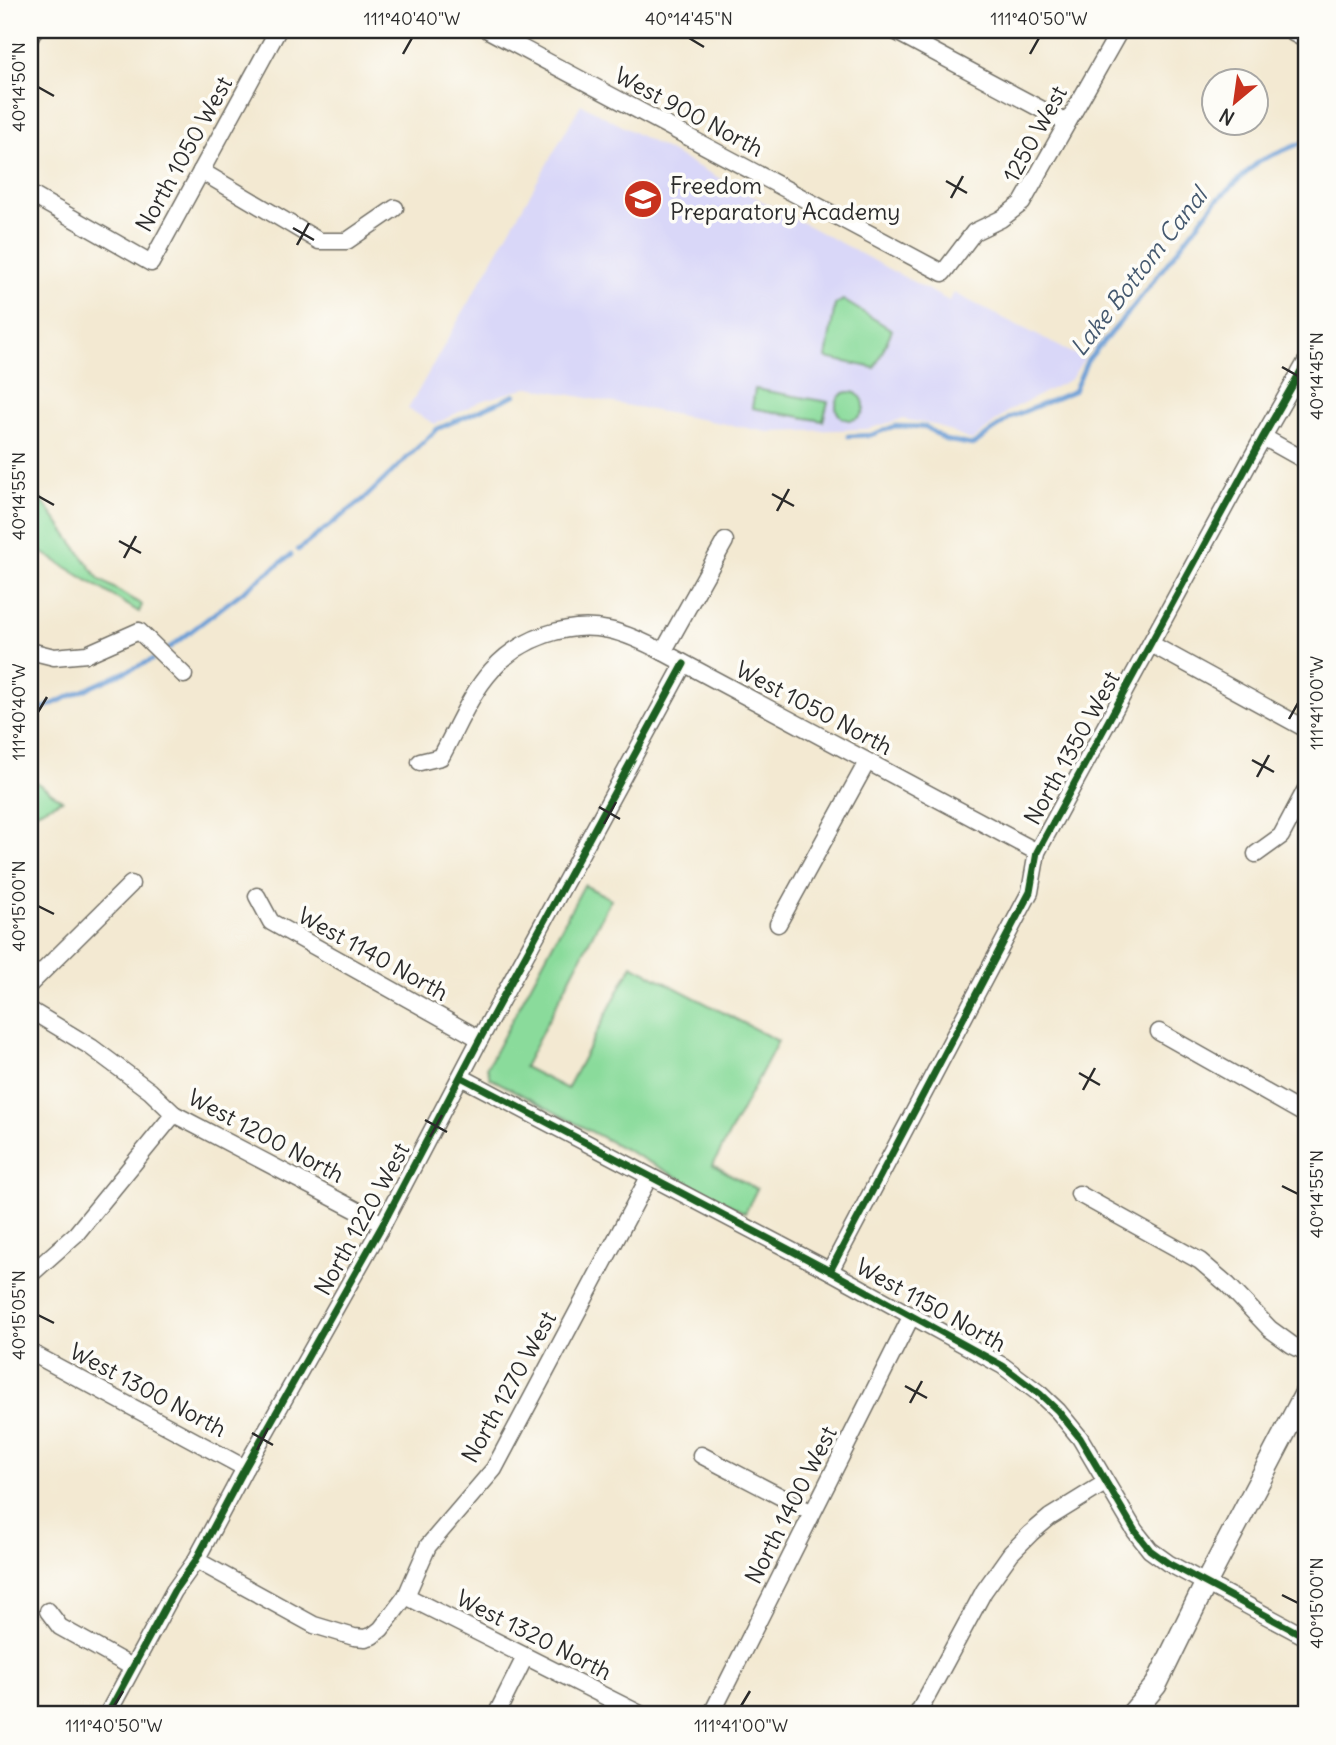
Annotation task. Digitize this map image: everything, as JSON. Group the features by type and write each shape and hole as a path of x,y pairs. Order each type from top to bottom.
{"main road":[{"path":"1295,30 1306,36"}],"street":[{"path":"30,38 34,30"},
{"name":"North 1050 West","path":"30,194 151,263 278,30"},
{"name":"West 900 North","path":"488,30 943,273"},
{"path":"893,30 1067,122"},
{"name":"1250 West","path":"943,273 974,232 1001,219 1022,203 1120,30"},
{"path":"201,172 318,241 347,241 395,208"},
{"name":"North 1350 West","path":"830,1271 1030,892 1037,852 1306,362"},
{"path":"1263,438 1306,461"},
{"path":"663,652 725,541"},
{"name":"West 1050 North","path":"420,762 441,757 480,686 505,657 535,639 552,633 576,628 608,630 632,637 663,652 1037,852"},
{"path":"30,651 54,657 87,654 139,631 184,675"},
{"path":"1151,644 1306,729"},
{"name":"North 1220 West","path":"107,1715 174,1591 195,1560 383,1224 480,1039 684,664"},
{"path":"778,924 867,762"},
{"path":"1256,854 1281,836 1306,789"},
{"path":"30,984 131,884"},
{"name":"West 1140 North","path":"257,896 271,922 480,1039"},
{"name":"West 1200 North","path":"30,1010 91,1046 150,1091 174,1114 383,1224"},
{"path":"1159,1032 1306,1115"},
{"name":"West 1150 North","path":"461,1077 830,1271 1003,1366 1040,1394 1080,1438 1105,1483 1150,1550 1168,1563 1306,1637"},
{"path":"30,1275 76,1234 174,1114"},
{"name":"North 1270 West","path":"195,1560 314,1625 365,1638 381,1629 406,1596 428,1546 494,1469 649,1177"},
{"path":"1079,1194 1200,1261 1228,1285 1270,1329 1306,1352"},
{"name":"North 1400 West","path":"711,1715 912,1315"},
{"name":"West 1300 North","path":"30,1352 245,1468"},
{"path":"1131,1715 1156,1685 1306,1392"},
{"path":"701,1455 812,1513"},
{"path":"916,1715 984,1591 1011,1553 1049,1517 1105,1483"},
{"name":"West 1320 North","path":"406,1596 642,1715"},
{"path":"48,1611 60,1627 132,1667"},
{"path":"496,1715 526,1657"}],"shaded area":[{"name":"Freedom Preparatory Academy","path":"581,104 949,301 954,293 1084,359 1071,379 1010,410 972,441 935,425 902,419 868,429 768,432 529,387 481,401 435,424 408,409"}],"green space":[{"path":"843,300 892,330 875,368 826,358 835,305"},
{"path":"755,389 828,402 823,421 752,408"},
{"path":"850,392 860,396 864,406 860,416 850,420 840,416 836,406 840,396"},
{"path":"30,484 99,579 142,605 139,612 30,545"},
{"path":"30,778 62,800 30,815"},
{"path":"584,885 611,899 524,1067 567,1089 632,965 778,1041 713,1165 757,1189 745,1213 490,1078 487,1067"}],"waterway":[{"name":"Lake Bottom Canal","path":"848,436 871,435 895,426 926,427 945,440 973,445 1011,417 1074,391 1087,361 1215,202 1259,161 1306,141"},
{"name":"Lake Bottom Canal","path":"298,550 365,498 437,429 515,395"},
{"name":"Lake Bottom Canal","path":"169,648 291,555"},
{"name":"Lake Bottom Canal","path":"30,714 152,660"}],"cycle path":[{"path":"830,1271 1030,892 1037,852 1306,362"},
{"path":"107,1715 174,1591 196,1560 383,1224 480,1039 684,664"},
{"path":"461,1077 830,1271 1003,1366 1040,1394 1080,1438 1135,1531 1150,1550 1168,1563 1306,1637"}],"place":[{"name":"Freedom Preparatory Academy","path":"643,199"}]}
